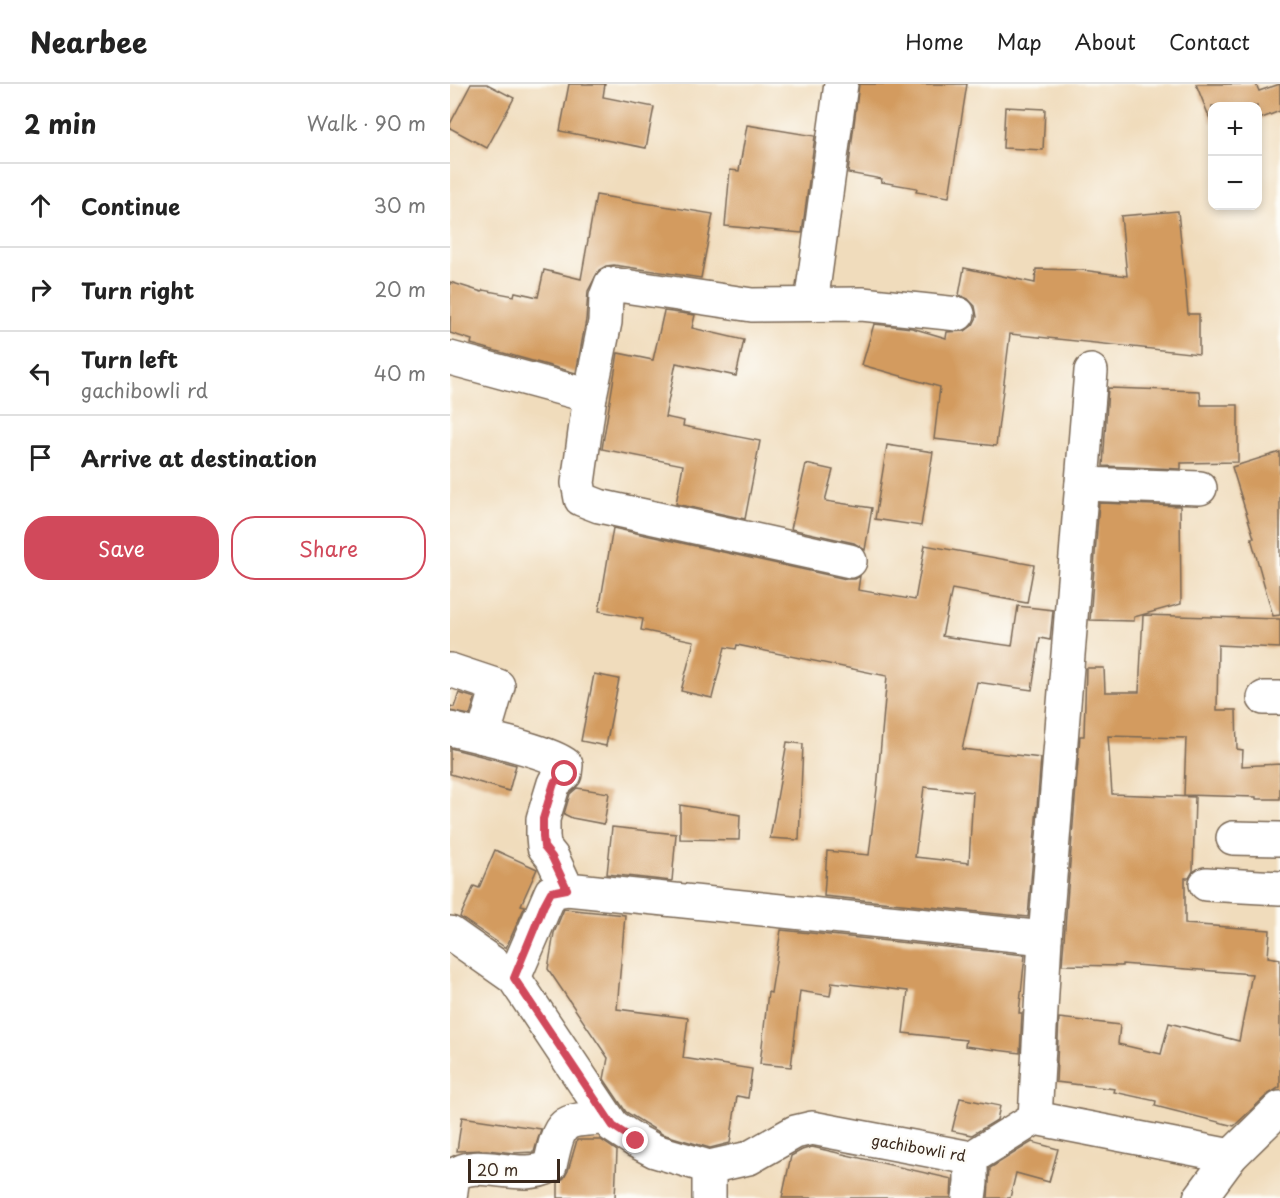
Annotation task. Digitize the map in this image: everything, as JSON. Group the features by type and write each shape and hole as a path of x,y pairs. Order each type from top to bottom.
{"street":[{"path":"811,304 841,84"},
{"path":"850,561 599,506 582,499 578,483 590,396 605,322 606,297 611,284 752,305 862,304 958,314"},
{"path":"450,358 590,396"},
{"path":"1090,371 1045,938 1035,1118 1231,1156"},
{"path":"1082,483 1200,488"},
{"path":"450,670 498,686 483,737"},
{"path":"450,729 542,754 561,760 566,765 565,774 554,783 543,819 543,836 544,847 552,857 567,889"},
{"path":"1233,838 1280,839"},
{"path":"1206,884 1280,888"},
{"path":"514,978 551,892 567,889 1045,938"},
{"name":"gachibowli rd","path":"450,933 514,978 613,1126 709,1183 795,1132 812,1128 971,1158 1035,1118"},
{"path":"450,1198 453,1176 459,1171 472,1169 531,1173 542,1170 550,1166 558,1135 564,1125 575,1119 607,1118"},
{"path":"1200,1198 1231,1156 1274,1120"},
{"path":"969,1198 971,1158"}],"building":[{"path":"471,84 487,84 514,98 487,148 450,128"},
{"path":"569,84 605,84 603,97 654,107 646,148 560,131"},
{"path":"859,84 967,84 949,197 916,192 917,188 848,173"},
{"path":"1196,84 1256,84 1259,91 1280,84 1280,111 1262,118 1262,102 1208,102 1208,114"},
{"path":"1005,107 1045,109 1043,150 1003,148"},
{"path":"747,125 815,136 802,233 725,226 730,170 739,171"},
{"path":"596,195 713,214 701,278 614,265 599,270 588,291 586,320 576,373 471,344 472,340 450,333 450,282 482,292 483,290 514,296 515,292 538,297 544,270 581,279"},
{"path":"1178,211 1188,314 1199,314 1199,354 1010,334 996,446 934,439 940,387 862,365 874,324 912,328 946,338 947,332 965,331 973,325 977,317 975,306 968,299 959,295 964,268 1035,283 1036,269 1082,270 1127,276 1121,216"},
{"path":"664,311 695,315 692,328 744,340 736,376 676,363 665,417 684,421 683,426 760,441 745,519 676,504 683,465 602,449 618,353 653,360"},
{"path":"1108,388 1200,391 1201,405 1238,405 1238,462 1181,463 1181,469 1103,466"},
{"path":"887,445 933,452 921,526 875,519"},
{"path":"1280,452 1280,615 1273,616 1251,538 1254,538 1232,467"},
{"path":"806,464 833,470 825,501 872,508 865,550 854,543 791,529"},
{"path":"1099,503 1180,506 1181,604 1134,617 1134,621 1090,620"},
{"path":"613,528 846,579 855,579 860,576 858,590 915,600 925,545 1034,565 1027,603 952,589 942,636 1012,646 1018,606 1053,610 1050,640 1040,638 1032,690 977,682 962,749 1041,758 1028,917 824,896 827,851 869,855 887,676 737,645 736,649 725,647 712,698 681,691 694,641 641,630 643,619 599,611","holes":["924,787 973,792 969,863 915,857"]},
{"path":"1143,615 1280,619 1280,648 1218,645 1217,710 1236,710 1237,749 1243,750 1242,766 1280,764 1280,799 1184,795 1186,738 1108,736 1112,794 1195,797 1193,871 1189,878 1185,878 1185,924 1270,930 1268,957 1280,959 1280,1087 1267,1095 1234,1126 1155,1106 1156,1101 1114,1092 1115,1089 1056,1082 1059,1018 1120,1025 1118,1044 1161,1054 1169,1023 1239,1041 1252,974 1122,964 1122,966 1062,965 1080,736 1084,736 1086,668 1104,668 1105,692 1139,692"},
{"path":"594,674 619,679 606,746 581,741"},
{"path":"459,693 475,698 470,715 450,711 450,706 454,707"},
{"path":"787,742 803,744 799,840 770,838"},
{"path":"450,748 516,765 509,791 450,774"},
{"path":"577,788 609,793 604,824 572,818 564,814 570,794"},
{"path":"680,805 740,815 739,840 680,839"},
{"path":"612,827 676,834 672,881 607,874"},
{"path":"495,850 537,869 521,905 525,906 506,948 460,917 474,886 479,888"},
{"path":"564,909 625,915 617,1009 688,1018 683,1058 752,1069 748,1098 737,1096 730,1143 710,1148 662,1134 626,1112 604,1079 608,1058 548,969 554,933"},
{"path":"781,930 1025,955 1019,1013 1022,1013 1020,1053 965,1046 966,1040 903,1033 908,991 832,982 830,996 800,991 791,1067 760,1064 768,992 771,993"},
{"path":"960,1098 1000,1106 997,1120 972,1135 952,1131"},
{"path":"462,1117 541,1129 534,1152 457,1151"},
{"path":"577,1140 601,1140 617,1151 615,1198 558,1198 558,1183 568,1171"},
{"path":"1032,1142 1058,1149 1049,1182 1016,1173 1010,1198 988,1198 990,1168"},
{"path":"812,1147 952,1179 951,1198 782,1198 791,1156"}],"route":[{"path":"565,774 554,783 543,819 543,836 544,847 552,857 567,889 551,892 514,978 613,1126 636,1141"}]}
